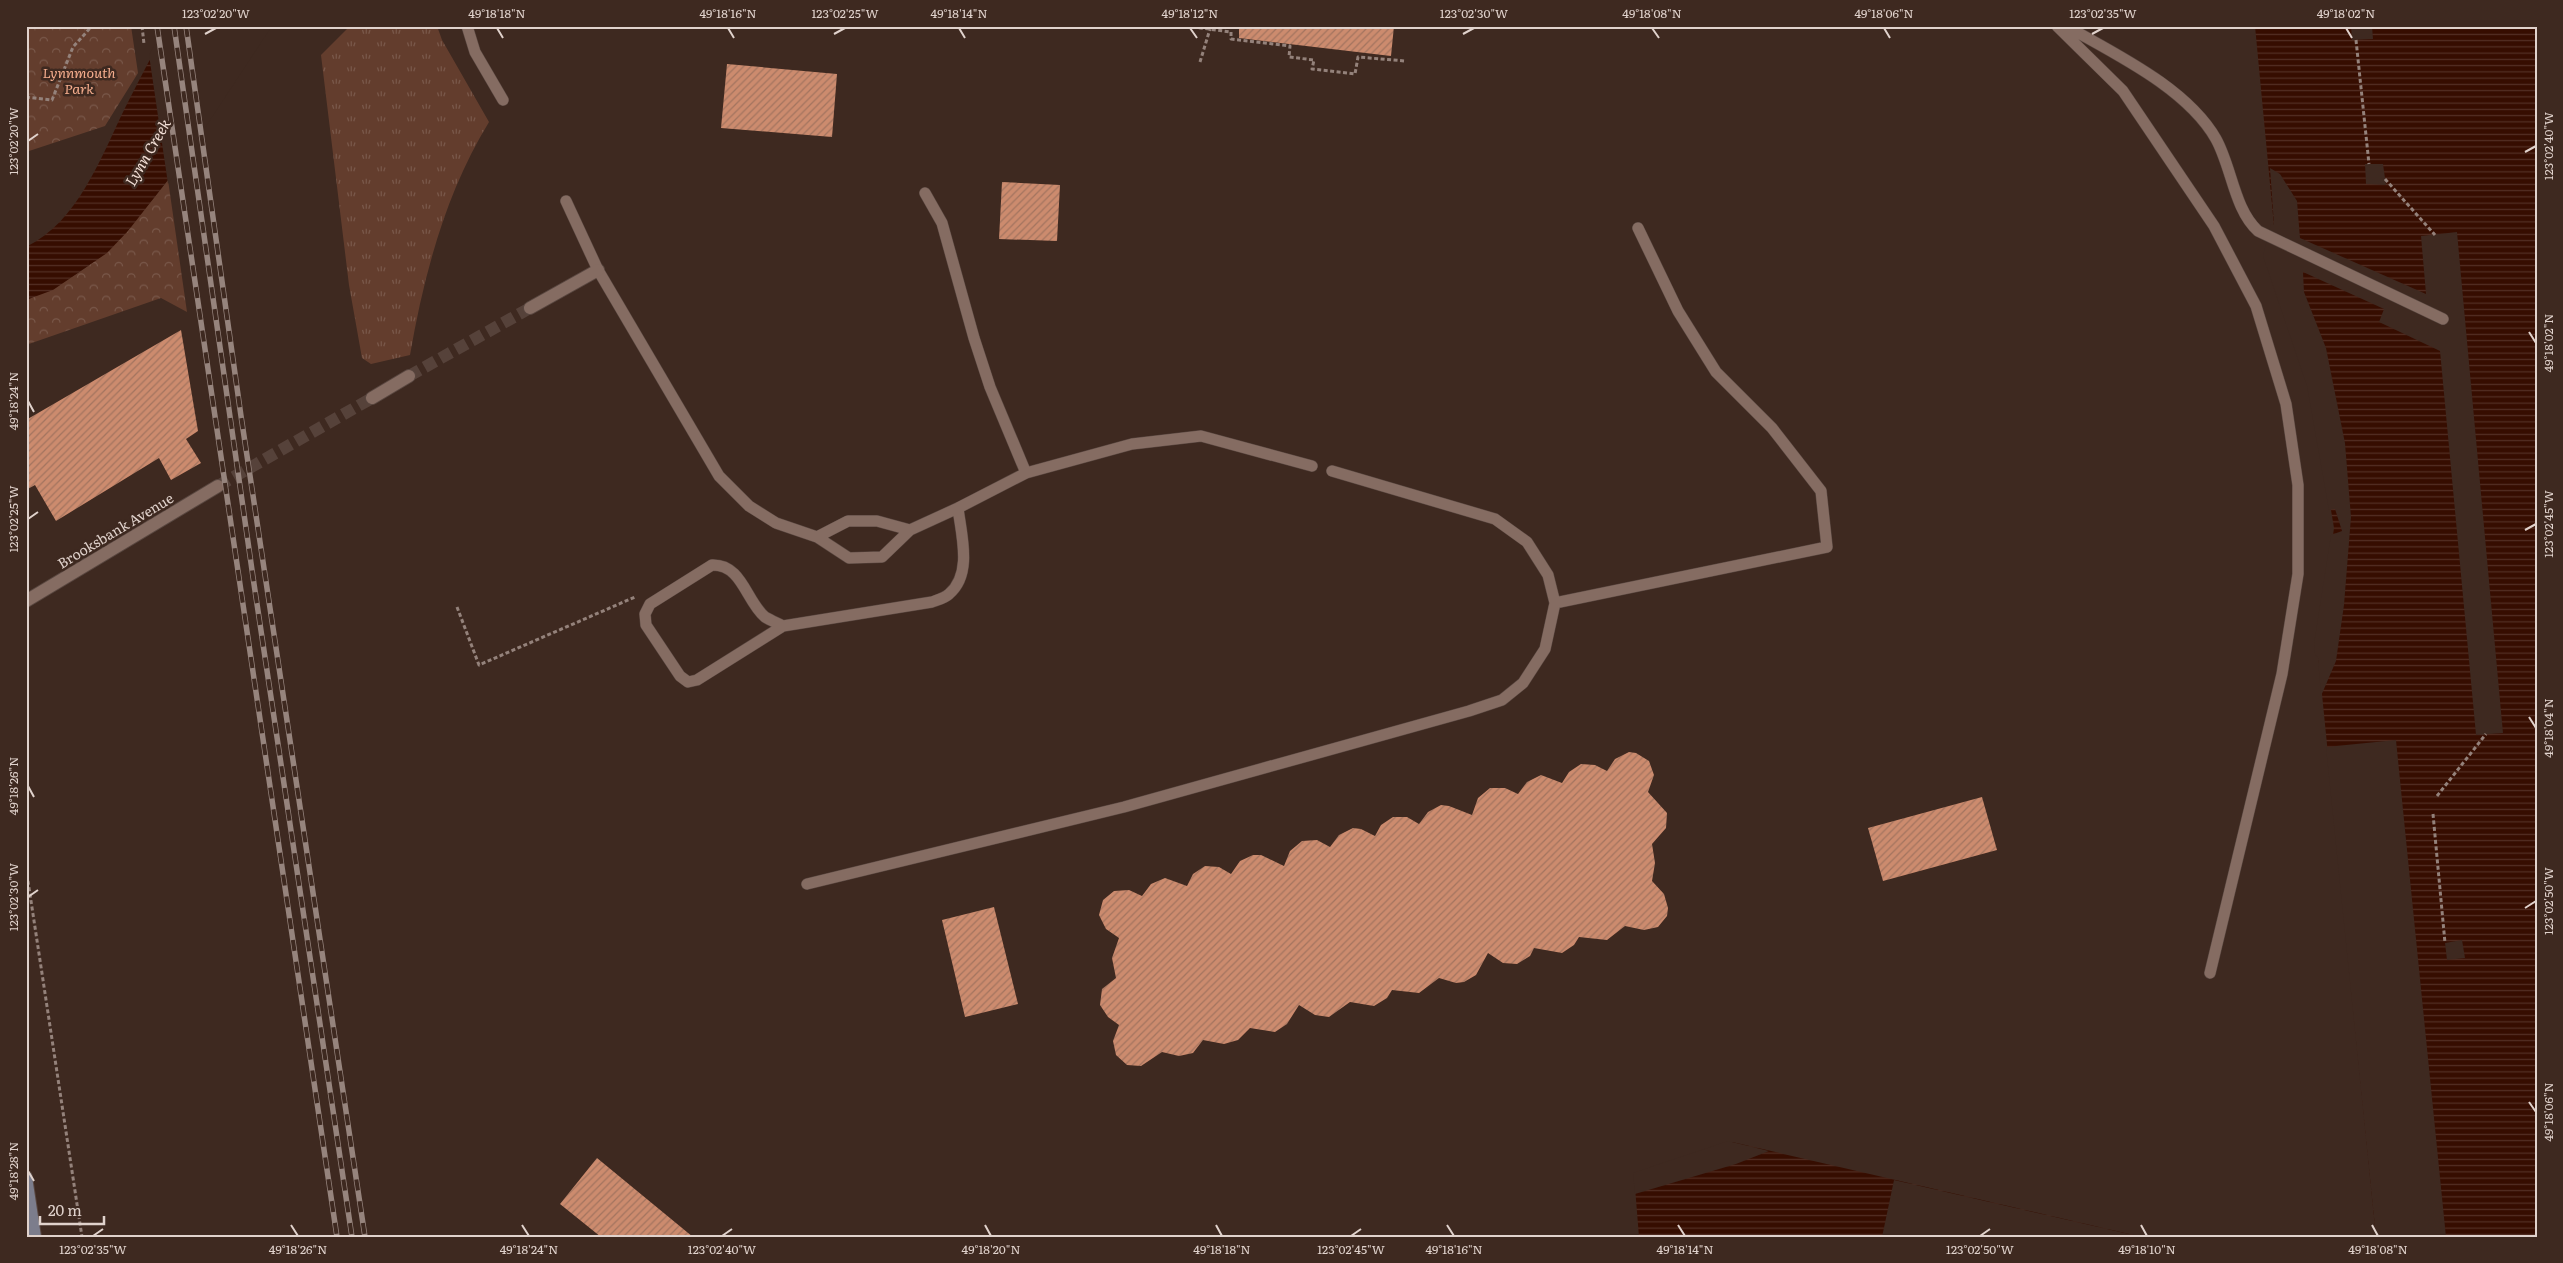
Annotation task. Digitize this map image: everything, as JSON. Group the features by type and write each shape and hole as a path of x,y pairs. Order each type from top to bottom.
{"main road":[{"path":"26,1177 35,1237"}],"street":[{"path":"530,308 598,270"},
{"path":"372,398 409,376"},
{"name":"Brooksbank Avenue","path":"26,600 218,486"}],"lane":[{"path":"467,26 475,52 503,100"},
{"path":"2057,26 2123,91 2214,226 2256,306 2286,404 2298,485 2298,574 2282,674 2210,973"},
{"path":"2066,26 2152,76 2200,116 2215,138 2227,161 2244,212 2250,224 2258,231 2443,319"},
{"path":"925,193 942,223 984,371 1026,473"},
{"path":"566,201 598,270 719,476 748,506 776,523 817,537 849,558 882,557 910,530 1026,473 1132,444 1201,436 1312,466"},
{"path":"1555,603 1827,547 1821,492 1772,428 1716,372 1678,311 1638,228"},
{"path":"807,884 1124,807 1502,700 1523,683 1545,649 1555,603 1548,575 1527,542 1495,519 1332,471"},
{"path":"783,626 764,616 734,573 722,565 712,565 650,604 644,614 646,624 680,676 688,682 697,680 783,626 932,602 949,594 960,580 964,554 958,508"},
{"path":"817,537 848,521 877,521 910,530"}],"path":[{"path":"26,97 52,100 73,47 92,26"},
{"path":"142,26 144,44"},
{"path":"1186,26 1232,32 1231,39 1290,46 1289,57 1314,60 1312,68 1355,74 1358,57 1405,61"},
{"path":"1200,62 1210,29"},
{"path":"2356,40 2368,164"},
{"path":"2385,179 2435,234"},
{"path":"457,607 479,665 639,595"},
{"path":"2437,796 2486,734"},
{"path":"2433,814 2445,943"},
{"path":"26,868 82,1237"}],"green space":[{"name":"Lynnmouth Park","path":"26,26 131,26 138,73 105,126 26,152"},
{"path":"350,26 437,26 442,40 489,122 460,177 439,234 422,294 410,355 371,364 362,358 349,285 321,55"},
{"path":"168,180 187,312 161,298 26,345 26,300 50,289 90,264 122,235"}],"water":[{"name":"Lynn Creek","path":"168,26 168,180 128,231 107,253 53,290 26,300 26,247 44,236 60,222 74,205 97,167"},
{"path":"2255,26 2537,26 2537,1237 2376,1237 2317,644 2334,528 2310,385 2274,226"},
{"path":"1732,1142 2142,1237 1639,1237 1634,1175"}],"pier":[{"path":"165,26 272,26 168,184 149,55"},
{"path":"2351,26 2372,26 2373,39 2352,40"},
{"path":"2365,164 2383,164 2386,185 2366,184"},
{"path":"2270,168 2280,174 2297,201 2300,238 2426,294 2421,236 2457,232 2503,733 2476,735 2440,351 2379,322 2384,309 2303,272 2304,292 2326,348 2345,443 2351,517 2344,605 2336,661 2321,696 2318,658 2315,654 2314,644 2331,535 2342,531 2335,509 2329,510 2307,386 2263,256 2271,224 2274,225"},
{"path":"2396,740 2446,1237 2376,1237 2326,747"},
{"path":"2462,940 2465,958 2447,960 2445,943"},
{"path":"1728,1141 1769,1151 1736,1164 1635,1194 1633,1173"},
{"path":"1894,1180 2142,1237 1882,1237"}],"building":[{"path":"1239,26 1394,26 1391,56 1239,38"},
{"path":"727,64 837,74 832,137 721,128"},
{"path":"1002,182 1060,185 1057,241 999,239"},
{"path":"181,330 198,431 186,439 201,463 171,480 159,458 56,521 35,485 26,490 26,420"},
{"path":"1629,752 1636,753 1649,761 1654,775 1648,792 1667,813 1666,828 1652,844 1655,863 1652,881 1664,894 1668,908 1667,916 1658,927 1644,930 1625,926 1607,940 1579,937 1574,945 1562,953 1534,948 1530,956 1517,964 1503,963 1488,953 1476,975 1464,982 1456,983 1439,978 1419,993 1392,990 1387,998 1374,1006 1350,1002 1329,1017 1315,1015 1299,1005 1287,1024 1275,1032 1250,1028 1238,1040 1224,1044 1203,1040 1193,1053 1179,1056 1162,1052 1141,1066 1127,1065 1116,1055 1113,1041 1119,1025 1108,1017 1100,1005 1102,989 1116,978 1112,958 1119,938 1106,929 1099,915 1103,900 1114,891 1129,890 1142,896 1151,884 1165,878 1187,886 1193,874 1205,866 1219,867 1231,874 1240,861 1253,855 1261,855 1284,866 1290,851 1302,841 1317,840 1330,847 1339,835 1353,828 1361,829 1375,836 1381,825 1393,817 1407,817 1419,824 1428,812 1441,805 1449,806 1472,815 1478,798 1490,788 1505,788 1518,794 1527,782 1541,775 1562,783 1569,772 1581,764 1595,765 1607,771 1615,759"},
{"path":"1982,797 1997,850 1883,881 1868,828"},
{"path":"994,907 1018,1004 965,1017 942,920"},
{"path":"597,1158 693,1237 601,1237 560,1204"}],"tunnel":[{"path":"409,376 530,308"},
{"path":"218,486 372,398"}],"railway":[{"path":"157,26 337,1237"},
{"path":"174,26 254,584 352,1237"},
{"path":"186,26 241,416 365,1237"}]}
